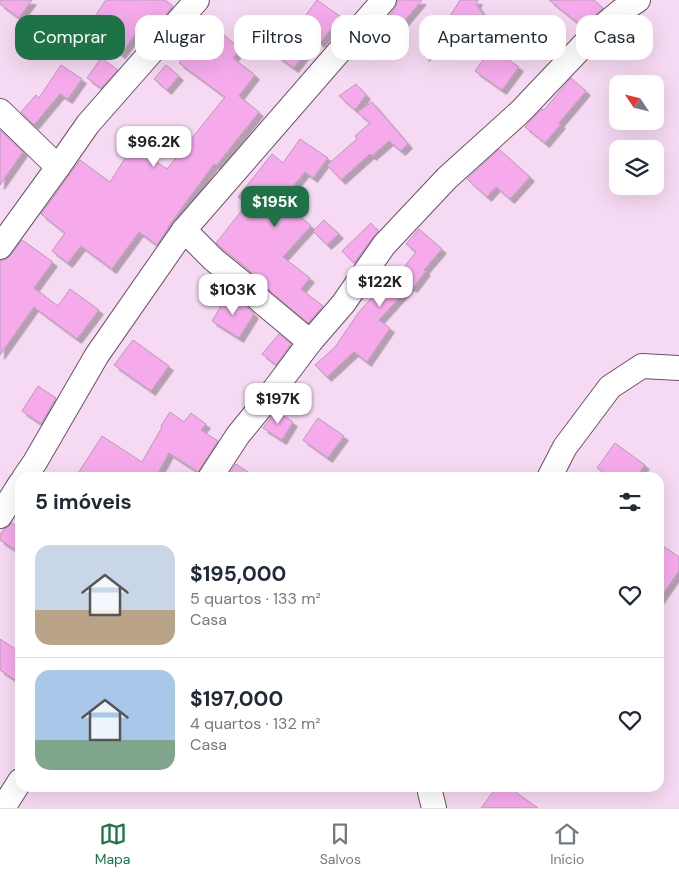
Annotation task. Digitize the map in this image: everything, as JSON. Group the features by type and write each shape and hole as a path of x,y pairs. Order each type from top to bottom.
{"street":[{"path":"0,247 88,124 197,0"},
{"path":"28,472 97,355 184,230 384,0"},
{"path":"214,472 238,435 342,304 384,245 447,178 520,112 596,32 621,11 638,0"},
{"path":"0,111 58,168"},
{"path":"184,230 214,260 310,342"},
{"path":"552,472 565,447 610,387 642,366 679,368"},
{"path":"2,507 15,490"},
{"path":"3,808 15,789"},
{"path":"430,792 434,808"}],"building":[{"path":"0,0 32,0 21,15 15,15 0,4"},
{"path":"106,0 165,0 173,6 166,15 135,15 135,35 125,49 125,15 96,15"},
{"path":"317,0 338,15 331,15 331,29 321,42 321,15 306,15"},
{"path":"397,0 422,0 409,15 390,15"},
{"path":"460,0 478,0 476,4 484,15 451,15"},
{"path":"549,0 594,0 603,8 595,15 576,15 576,21"},
{"path":"224,35 234,44 234,60 255,75 239,96 259,112 216,166 214,164 157,245 139,232 112,269 81,246 68,263 52,251 65,233 41,214 80,160 110,182 133,146 167,169 225,97 179,63 181,60 224,60"},
{"path":"100,60 104,60 118,70 101,88 87,78"},
{"path":"283,60 300,60 294,68"},
{"path":"483,60 509,60 519,67 502,90 475,71"},
{"path":"61,65 82,79 68,99 60,94 34,125 21,112 36,95 39,98"},
{"path":"166,65 179,76 167,90 154,79"},
{"path":"571,78 586,91 545,143 525,127 542,109 544,110"},
{"path":"356,84 366,95 355,110 339,96"},
{"path":"372,102 408,144 401,151 389,141 372,156 370,154 341,180 327,165 357,139 355,136 370,123 357,112"},
{"path":"0,130 23,152 0,185"},
{"path":"300,139 328,158 313,178 305,172 286,195 297,205 293,210 311,226 283,257 310,278 301,289 323,306 308,323 216,243 247,204 238,197 272,154 283,163"},
{"path":"499,149 530,177 510,199 496,187 487,197 467,179"},
{"path":"324,220 339,234 327,245 313,231"},
{"path":"371,223 378,231 354,263 342,251"},
{"path":"419,229 442,249 424,270 426,271 413,288 410,286 379,320 390,328 367,362 354,352 327,377 315,365 335,347 359,312 386,282 390,285 416,252 406,244"},
{"path":"22,240 53,262 34,288 58,306 70,289 99,310 77,339 34,307 0,355 0,261 11,255"},
{"path":"227,296 235,301 238,298 254,314 239,338 212,321"},
{"path":"279,334 291,344 276,365 262,354"},
{"path":"133,340 169,366 151,391 114,365"},
{"path":"38,386 56,398 41,424 22,411"},
{"path":"276,411 293,422 282,440 263,428"},
{"path":"170,412 184,422 191,413 206,424 201,430 218,441 198,472 169,453 159,472 79,472 102,436 142,462"},
{"path":"318,418 344,436 328,458 303,440"},
{"path":"615,443 645,465 640,472 603,472 597,468"},
{"path":"236,464 248,472 231,472"},
{"path":"12,523 15,525 15,550 0,540 0,535"},
{"path":"664,546 679,557 679,571 664,593"},
{"path":"0,639 15,649 15,680 0,670"},
{"path":"493,792 516,792 538,808 481,808"}]}
